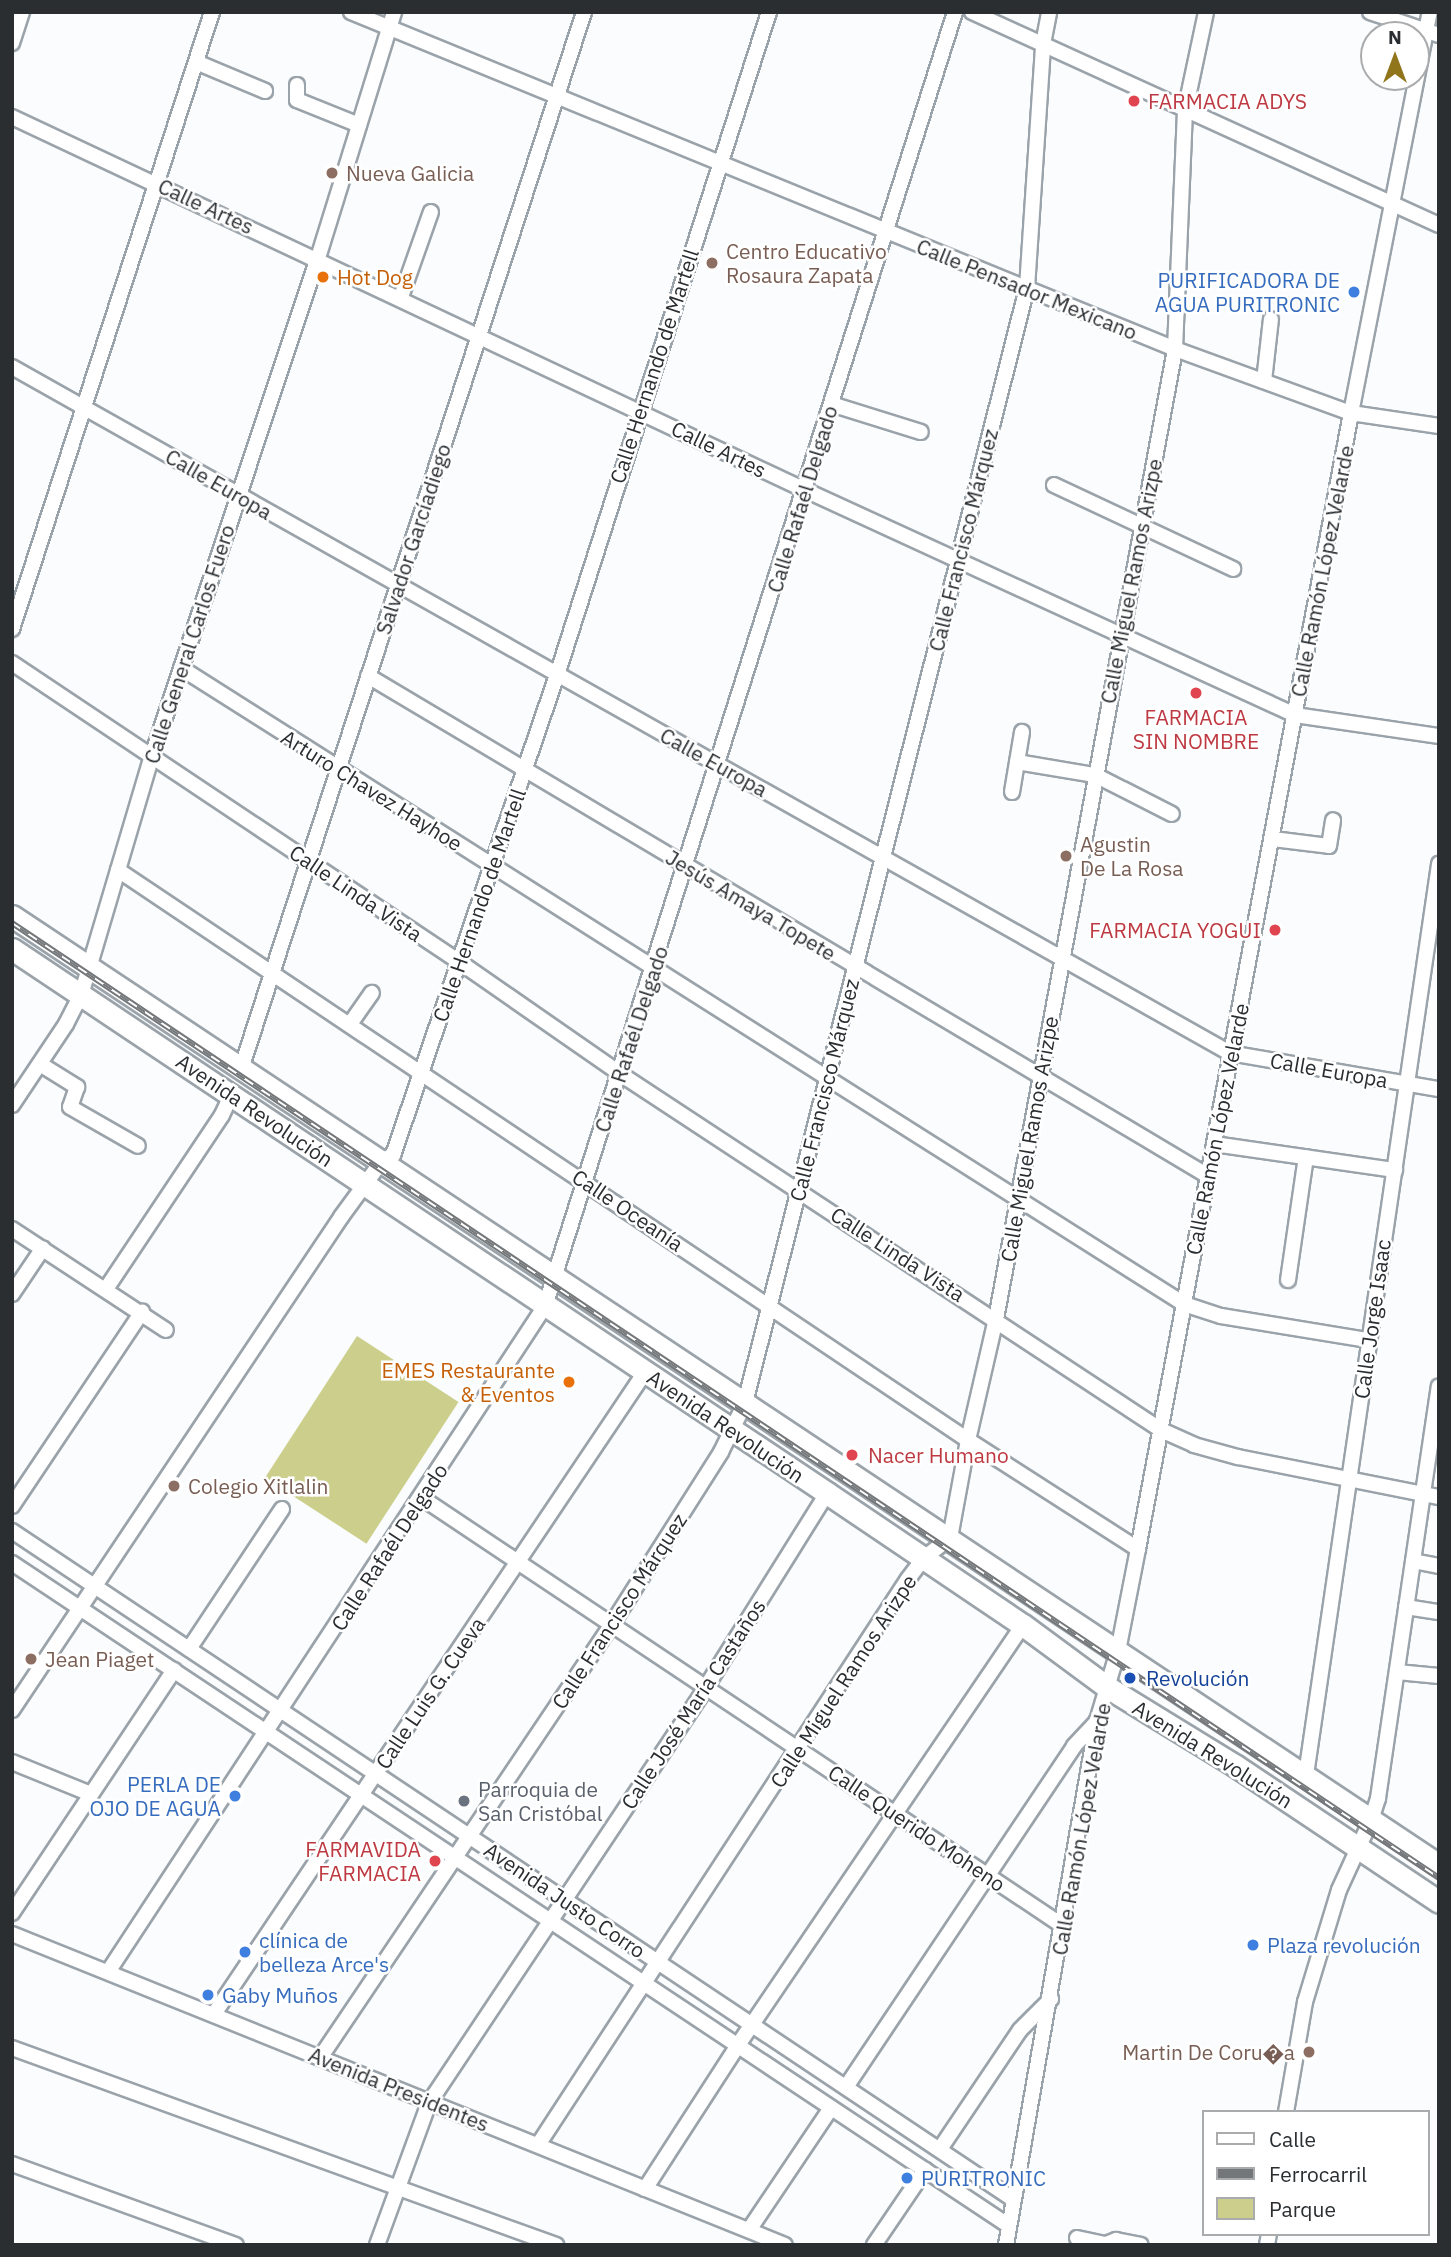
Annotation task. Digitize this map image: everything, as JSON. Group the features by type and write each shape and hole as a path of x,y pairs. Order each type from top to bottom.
{"main road":[{"name":"Avenida Revolución","path":"12,916 242,1066 1439,1865"},
{"name":"Avenida Revolución","path":"12,950 232,1094 924,1558 1107,1687 1236,1766 1439,1902"}],"street":[{"path":"12,43 22,12"},
{"path":"12,629 212,12"},
{"name":"Calle Pensador Mexicano","path":"351,12 1175,349 1351,413 1439,426"},
{"name":"Calle General Carlos Fuero","path":"12,1105 40,1064 80,995 152,756 318,258 394,12"},
{"name":"Salvador Garcíadiego","path":"242,1066 306,860 584,12"},
{"name":"Calle Hernando de Martell","path":"12,1710 365,1184 382,1161 393,1155 557,675 718,164 769,12"},
{"name":"Calle Rafaél Delgado","path":"108,1972 545,1306 557,1276 619,1073 719,764 954,12"},
{"path":"972,12 1439,225"},
{"name":"Calle Francisco Márquez","path":"320,2058 612,1624 746,1403 1027,288 1043,44 1049,12"},
{"name":"Calle Miguel Ramos Arizpe","path":"538,2145 924,1558 950,1538 968,1440 996,1319 1175,349 1185,111 1206,12"},
{"path":"1370,12 1433,33"},
{"name":"Calle Ramón López Velarde","path":"1006,2245 1051,1999 1097,1721 1118,1651 1138,1549 1351,413 1392,205 1433,33 1430,12"},
{"path":"196,62 265,91"},
{"path":"297,85 297,100 359,125"},
{"name":"Calle Artes","path":"12,117 401,297 805,490 1295,715 1439,736"},
{"path":"401,297 431,212"},
{"path":"1264,381 1271,319"},
{"name":"Calle Europa","path":"12,367 84,405 238,496 1230,1053 1439,1088"},
{"path":"831,404 921,432"},
{"path":"1054,485 1233,569"},
{"name":"Calle Linda Vista","path":"12,663 458,961 619,1073 799,1189 1161,1430 1194,1445 1238,1457 1439,1496"},
{"name":"Arturo Chavez Hayhoe","path":"181,668 1184,1304 1221,1316 1368,1340"},
{"name":"Jesús Amaya Topete","path":"368,676 1208,1176"},
{"path":"1012,792 1022,732"},
{"path":"1017,762 1095,775 1172,814"},
{"path":"1273,839 1329,846 1332,820"},
{"name":"Calle Jorge Isaac","path":"1306,1774 1439,864"},
{"name":"Calle Oceanía","path":"118,870 769,1304 968,1440 1138,1549"},
{"path":"350,1024 372,993"},
{"path":"40,1064 77,1087 71,1107 138,1146"},
{"path":"106,1289 222,1115 232,1094"},
{"path":"1214,1144 1395,1170"},
{"path":"1288,1280 1306,1157"},
{"path":"12,1229 166,1330"},
{"path":"12,1294 43,1248"},
{"path":"12,1506 142,1312"},
{"name":"Calle Luis G. Cueva","path":"214,2014 645,1372"},
{"path":"1286,2110 1305,2003 1339,1890 1371,1821 1378,1798 1439,1388"},
{"name":"Calle José María Castaños","path":"377,2245 429,2103 706,1687 827,1493"},
{"name":"Calle Querido Moheno","path":"422,1497 1063,1926"},
{"path":"189,1648 282,1509"},
{"name":"Avenida Justo Corro","path":"12,1531 1013,2199"},
{"path":"1413,1561 1439,1566"},
{"name":"Avenida Justo Corro","path":"12,1563 1009,2226"},
{"path":"1406,1607 1439,1612"},
{"path":"645,2189 737,2045 1023,1626"},
{"path":"12,1913 174,1670"},
{"path":"1397,1672 1439,1676"},
{"path":"846,2087 1074,1746 1097,1721"},
{"path":"12,1762 91,1794"},
{"name":"Avenida Presidentes","path":"12,1934 785,2245"},
{"path":"940,2149 1020,2030 1051,1999"},
{"path":"12,2048 556,2245"},
{"path":"748,2230 831,2108"},
{"path":"12,2164 236,2245"},
{"path":"874,2245 925,2170"},
{"path":"1077,2238 1105,2244 1116,2240 1141,2245"}],"green space":[{"path":"357,1336 458,1402 366,1544 265,1478"}],"railway":[{"path":"12,923 1439,1878"}],"place":[{"name":"FARMACIA ADYS","path":"1134,101"},
{"name":"Nueva Galicia","path":"332,173"},
{"name":"Centro Educativo Rosaura Zapata","path":"712,263"},
{"name":"Hot Dog","path":"323,277"},
{"name":"PURIFICADORA DE AGUA PURITRONIC","path":"1354,292"},
{"name":"FARMACIA SIN NOMBRE","path":"1196,693"},
{"name":"Agustin De La Rosa","path":"1066,856"},
{"name":"FARMACIA YOGUI","path":"1275,930"},
{"name":"EMES Restaurante & Eventos","path":"569,1382"},
{"name":"Nacer Humano","path":"852,1455"},
{"name":"Colegio Xitlalin","path":"174,1486"},
{"name":"Jean Piaget","path":"31,1659"},
{"name":"Revolución","path":"1130,1678"},
{"name":"PERLA DE OJO DE AGUA","path":"235,1796"},
{"name":"Parroquia de San Cristóbal","path":"464,1801"},
{"name":"FARMAVIDA FARMACIA","path":"435,1861"},
{"name":"Plaza revolución","path":"1253,1945"},
{"name":"clínica de belleza Arce's","path":"245,1952"},
{"name":"Gaby Muños","path":"208,1995"},
{"name":"Martin De Coru�a","path":"1309,2052"},
{"name":"PURITRONIC","path":"907,2178"}]}
